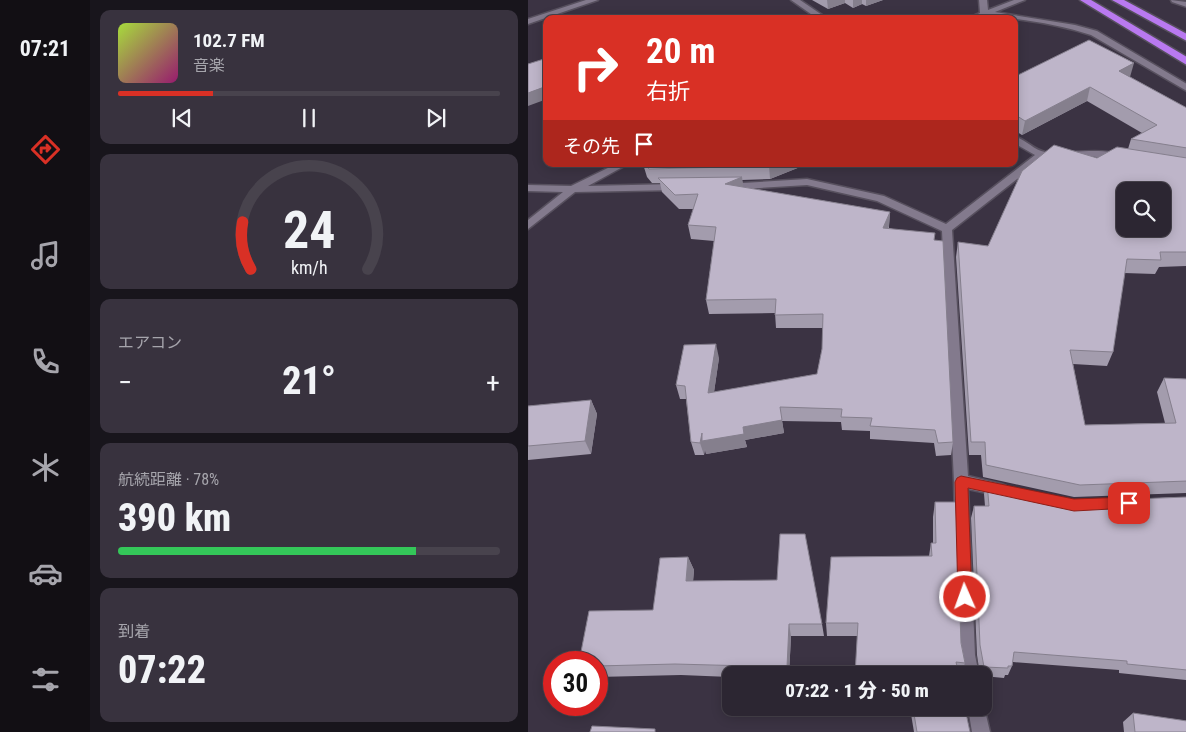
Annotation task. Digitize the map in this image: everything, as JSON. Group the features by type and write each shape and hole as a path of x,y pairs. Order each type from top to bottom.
{"highway":[{"path":"1084,0 1186,62"},
{"path":"1118,0 1186,28"},
{"path":"1118,0 1186,38"}],"street":[{"path":"549,15 594,0"},
{"path":"794,0 818,15"},
{"path":"982,0 984,13"},
{"path":"979,15 1021,0"},
{"path":"1176,0 1186,5"},
{"path":"984,13 997,15"},
{"path":"528,22 543,17"},
{"path":"1018,18 1075,27 1094,33 1186,88"},
{"path":"1018,141 1042,155 1090,153 1129,159"},
{"path":"947,229 1042,155"},
{"path":"528,225 573,189 617,167"},
{"path":"715,187 808,182 880,198 947,229"},
{"path":"528,188 687,187"},
{"path":"947,229 961,482 967,655 969,666"},
{"path":"961,482 1018,493"},
{"path":"978,716 981,732"}],"building":[{"path":"1089,40 1134,63 1119,71 1187,108 1187,148 1131,139 1157,125 1090,87 1025,121 1018,117 1018,75"},
{"path":"543,59 543,87 528,93 528,64"},
{"path":"1054,145 1097,158 1117,147 1187,158 1187,252 1160,252 1161,260 1127,259 1113,352 1070,350 1085,425 1176,423 1164,378 1187,379 1187,481 1080,485 986,465 985,442 971,442 958,242 988,246 1022,171"},
{"path":"647,167 729,167 649,169"},
{"path":"742,177 725,184 890,212 883,228 935,233 934,240 943,241 953,442 938,443 935,430 870,426 872,418 841,417 842,409 780,407 782,420 743,427 744,434 702,441 702,433 700,443 691,442 685,386 676,385 684,345 716,344 708,393 817,374 822,349 823,314 775,315 776,299 706,300 716,227 688,225 698,194 675,195 658,178"},
{"path":"591,400 585,441 528,446 528,406"},
{"path":"987,482 1080,501 1187,497 1187,670 1127,664 1127,661 1014,652 1012,666 1008,666 1008,668 984,666 980,645 974,506 989,506"},
{"path":"935,502 956,502 961,643 965,663 956,662 957,666 856,666 858,623 826,623 831,557 932,556 931,543 936,543"},
{"path":"780,534 805,534 822,624 789,624 787,666 675,664 608,666 608,651 581,651 589,611 653,610 660,558 688,557 686,581 777,580"},
{"path":"1133,713 1187,721 1187,732 1135,732"},
{"path":"914,716 967,716 970,732 917,732"},
{"path":"592,726 655,729 655,732 590,732"}],"route":[{"path":"965,597 961,482 1074,505 1129,503"}]}
